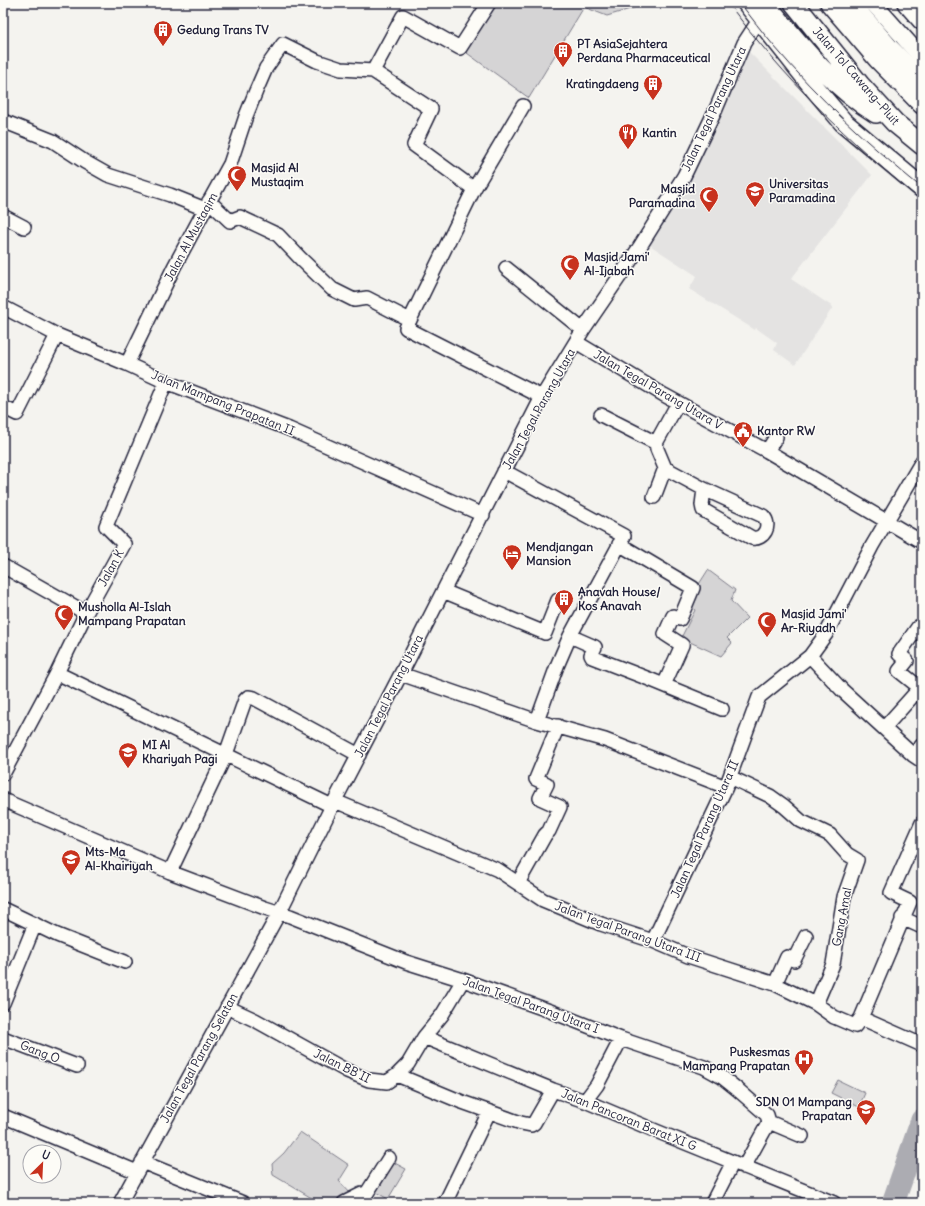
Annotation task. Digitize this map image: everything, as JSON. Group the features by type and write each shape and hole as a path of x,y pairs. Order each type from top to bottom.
{"highway":[{"path":"747,3 762,12 793,38 830,78 863,105 895,123"},
{"name":"Jalan Tol Cawang–Pluit","path":"794,3 860,85 895,123 922,146"},
{"path":"830,3 878,59 922,104"},
{"path":"850,3 889,48 922,81"},
{"path":"906,3 922,20"},
{"path":"762,12 815,89 843,122 922,188"}],"main road":[{"path":"873,3 922,58"}],"street":[{"path":"474,189 414,145 431,110 373,71 403,16 460,48 489,3"},
{"name":"Jalan Tegal Parang Utara","path":"279,913 333,804 483,515 542,397 583,330 639,248 684,176 716,109 744,44 762,12"},
{"name":"Jalan Al Mustaqim","path":"127,364 207,205 230,164 246,116 266,68 283,44 317,61 341,69 373,71"},
{"path":"523,106 474,189 406,328 542,397"},
{"path":"3,121 10,122 53,141 108,175 207,205 230,221 240,217 278,235 332,289 354,300 367,298 410,320"},
{"path":"3,216 24,227"},
{"path":"506,268 583,330"},
{"name":"Jalan Mampang Prapatan II","path":"3,307 56,335 127,364 166,382 289,429 483,515"},
{"path":"3,407 17,414 56,335"},
{"name":"Jalan Tegal Parang Utara V","path":"576,342 678,403 767,451 922,542"},
{"name":"Jalan K","path":"3,774 57,673 86,613 124,544 106,526 166,382"},
{"path":"678,403 656,443 665,468 704,489 762,516 768,524 767,528 761,536 752,538 710,515 703,510 702,505 704,489"},
{"path":"601,415 656,443"},
{"path":"767,451 776,437"},
{"name":"Jalan Tegal Parang Utara II","path":"653,941 728,782 759,697 810,656 826,634 856,576 922,461"},
{"path":"654,497 665,468"},
{"path":"504,471 622,535 623,538 570,636 557,666 538,721"},
{"path":"619,544 693,588 680,618 673,616 665,634 682,645 664,685"},
{"path":"3,566 86,613"},
{"path":"443,591 545,633 558,600"},
{"path":"884,728 919,689 919,687 899,670 907,661 899,654 918,627"},
{"path":"570,636 594,646 592,656 722,709"},
{"path":"810,656 842,690 884,728 919,753"},
{"path":"57,673 333,804"},
{"path":"401,674 538,721 605,740 728,782"},
{"path":"170,872 226,754 248,697 254,698 359,755"},
{"path":"518,883 545,835 549,831 560,808 540,798 547,784 536,779 558,726"},
{"name":"Gang Amal","path":"728,782 770,796 784,806 801,822 830,836 847,854 857,860 844,897 833,964 816,1004"},
{"name":"Jalan Tegal Parang Utara I","path":"3,800 170,872 290,916 406,962 463,980 550,1011 621,1039 709,1070 722,1077 767,1115 768,1122"},
{"name":"Jalan Tegal Parang Utara III","path":"333,804 498,870 543,900 601,924 653,941 688,956 775,984 816,1004 834,1017 855,1026 861,1018"},
{"path":"922,823 891,893 910,902 861,1018 922,1045"},
{"path":"3,909 82,946 126,962"},
{"name":"Jalan Tegal Parang Selatan","path":"120,1203 279,913"},
{"path":"902,918 922,927"},
{"path":"3,1003 35,924"},
{"path":"775,984 786,957 794,960 806,936"},
{"path":"463,980 442,1015 424,1037 408,1064 398,1075 462,1102 530,1125 534,1124 553,1090"},
{"name":"Jalan BB II","path":"227,1007 254,1020 347,1071 369,1080 387,1082 398,1075"},
{"name":"Jalan Pancoran Barat XI G","path":"424,1037 834,1203"},
{"name":"Gang O","path":"3,1038 77,1066"},
{"path":"585,1101 597,1085 621,1039"},
{"path":"445,1203 489,1112"},
{"path":"3,1116 140,1167 243,1203"},
{"path":"712,1203 768,1122 802,1136"},
{"path":"344,1203 362,1194 365,1196 389,1158"}],"shaded area":[{"path":"470,3 650,3 607,16 584,7 529,98 460,48 480,10"},
{"name":"Universitas Paramadina","path":"748,51 872,175 791,279 833,307 795,365 774,350 777,343 756,328 755,330 689,289 697,276 642,240 719,108"},
{"path":"708,570 735,590 731,601 747,618 727,638 732,643 721,656 681,638 695,610 687,603"},
{"path":"838,1080 865,1093 859,1107 831,1093"},
{"path":"300,1132 349,1165 339,1181 352,1195 335,1203 320,1203 273,1175 272,1164 284,1153"},
{"path":"391,1161 406,1169 388,1199 374,1191"}],"waterway":[{"path":"893,1203 922,1120"}],"tram line":[{"path":"728,3 749,31 819,108 869,156 922,201"},
{"path":"740,3 774,46 808,84 863,138 922,188"}],"place":[{"name":"Gedung Trans TV","path":"163,47"},
{"name":"PT AsiaSejahtera Perdana Pharmaceutical","path":"563,68"},
{"name":"Kratingdaeng","path":"653,101"},
{"name":"Kantin","path":"628,150"},
{"name":"Masjid Al Mustaqim","path":"237,192"},
{"name":"Universitas Paramadina","path":"755,208"},
{"name":"Masjid Paramadina","path":"709,213"},
{"name":"Masjid Jami' Al-Ijabah","path":"570,281"},
{"name":"Kantor RW","path":"743,448"},
{"name":"Mendjangan Mansion","path":"512,571"},
{"name":"Anavah House/ Kos Anavah","path":"564,616"},
{"name":"Musholla Al-Islah Mampang Prapatan","path":"64,631"},
{"name":"Masjid Jami' Ar-Riyadh","path":"767,638"},
{"name":"MI Al Khariyah Pagi","path":"128,769"},
{"name":"Mts-Ma Al-Khairiyah","path":"71,876"},
{"name":"Puskesmas Mampang Prapatan","path":"804,1076"},
{"name":"SDN 01 Mampang Prapatan","path":"866,1126"}]}
